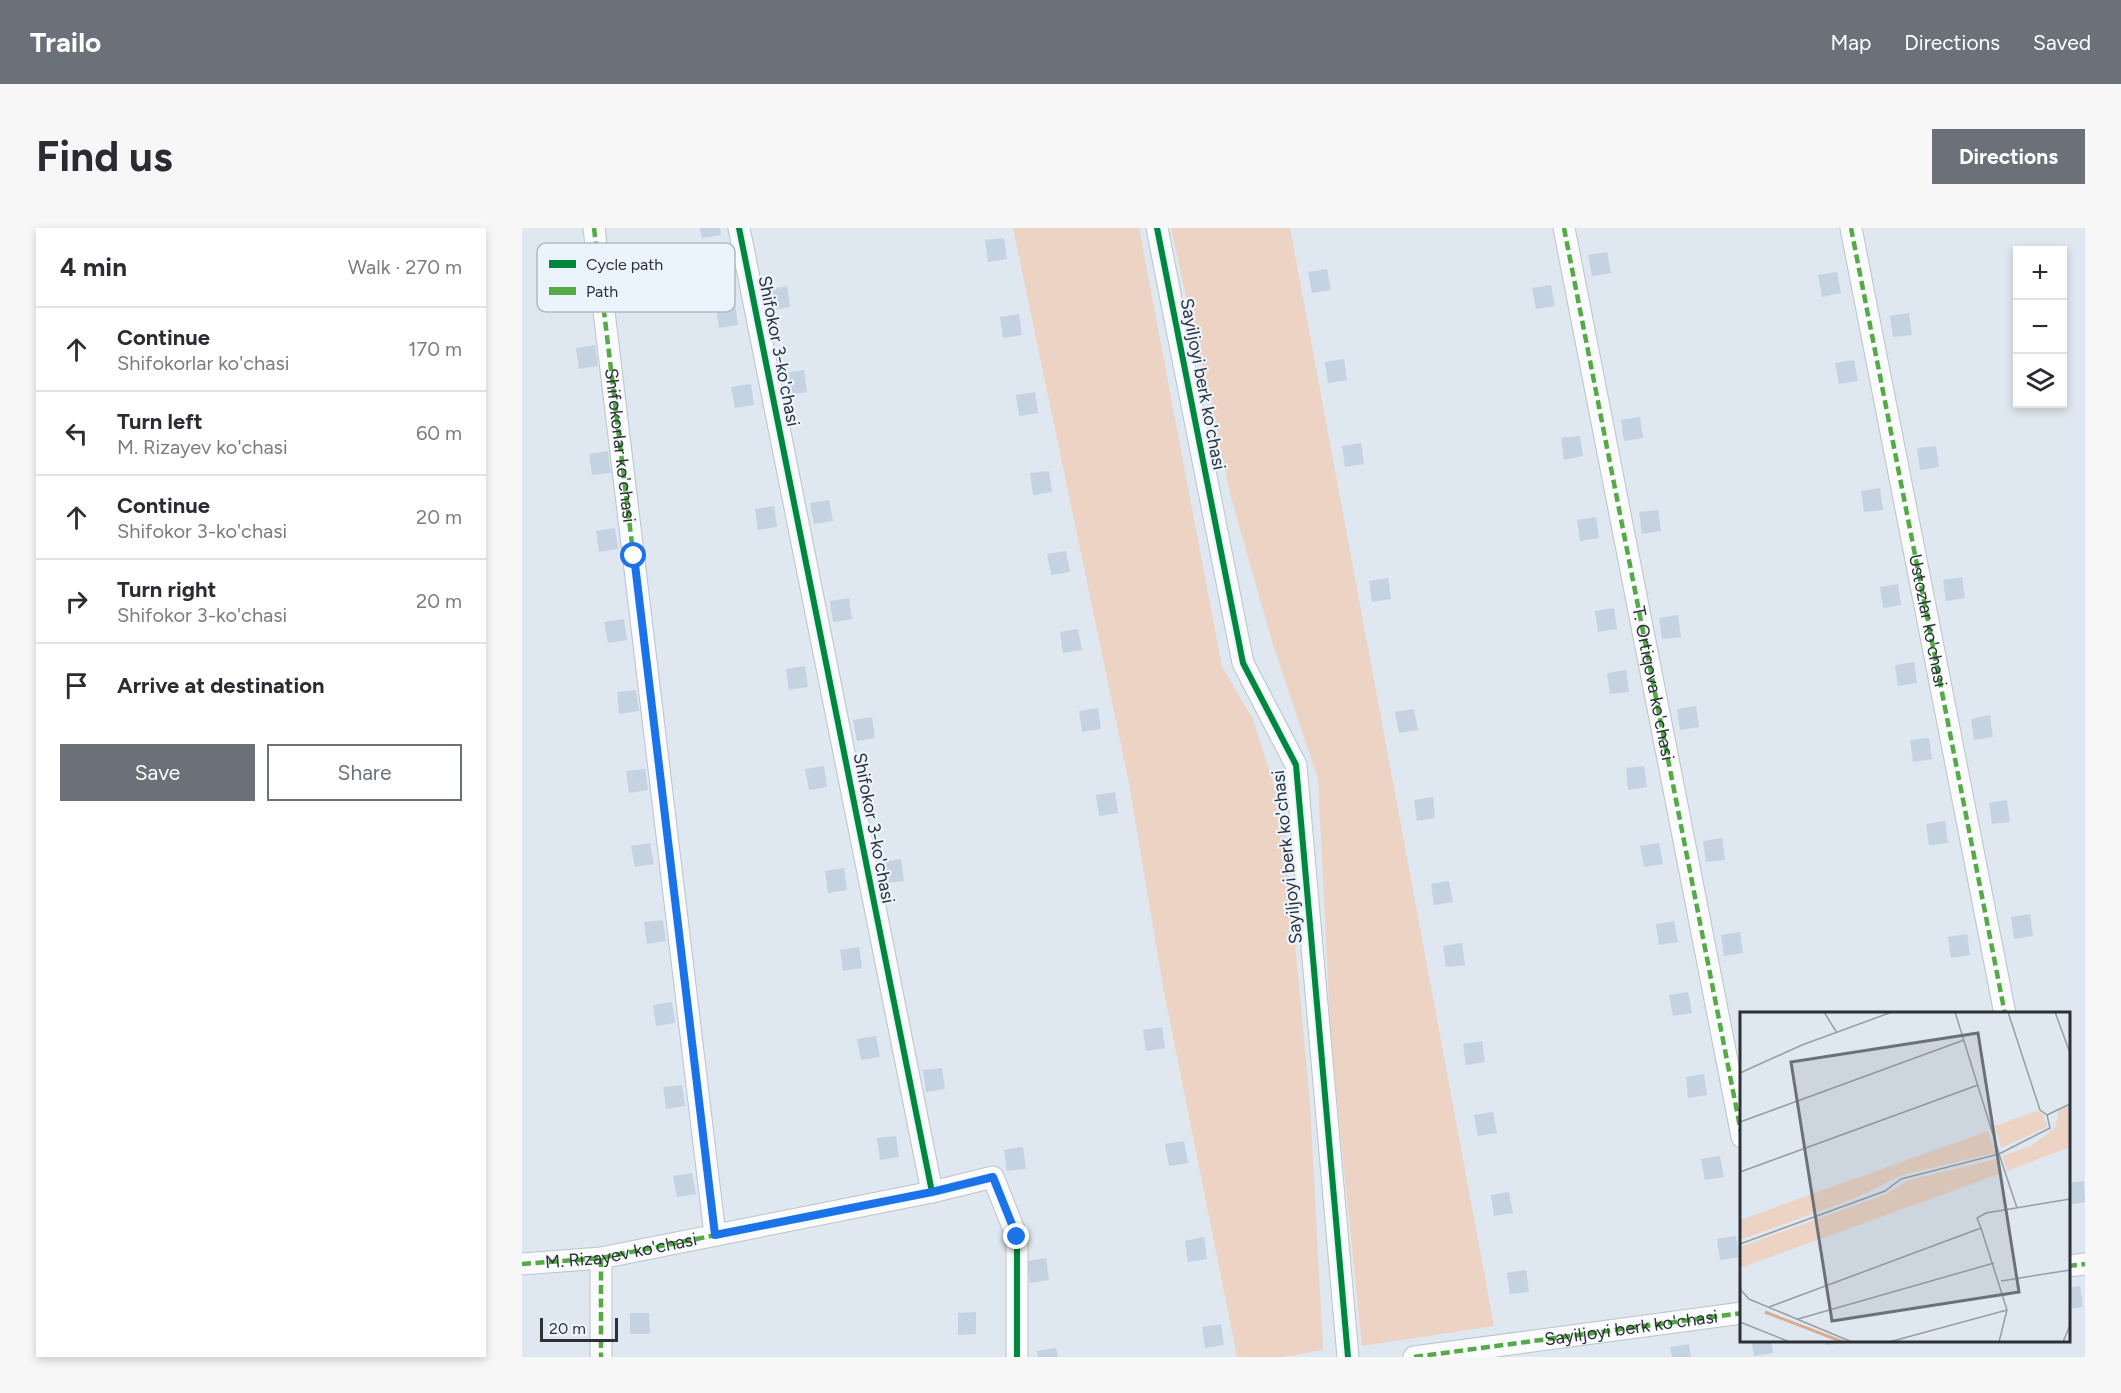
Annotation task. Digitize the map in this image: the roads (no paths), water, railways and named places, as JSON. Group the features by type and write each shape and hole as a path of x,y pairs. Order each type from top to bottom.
{"street":[{"name":"Shifokorlar ko'chasi","path":"594,228 596,243"},
{"name":"Shifokor 3-ko'chasi","path":"739,228 932,1192"},
{"name":"Sayiljoyi berk ko'chasi","path":"1157,228 1242,663 1296,765 1348,1357"},
{"name":"T. Ortiqova ko'chasi","path":"1564,228 1740,1127"},
{"name":"Ustozlar ko'chasi","path":"1851,228 2005,1012"},
{"name":"Shifokorlar ko'chasi","path":"604,312 715,1235"},
{"path":"932,1192 993,1177 1017,1237 1017,1357"},
{"name":"M. Rizayev ko'chasi","path":"522,1264 601,1258 932,1192"},
{"path":"601,1258 601,1357"},
{"path":"2070,1266 2085,1264"},
{"name":"Sayiljoyi berk ko'chasi","path":"1414,1357 1740,1313"}]}
